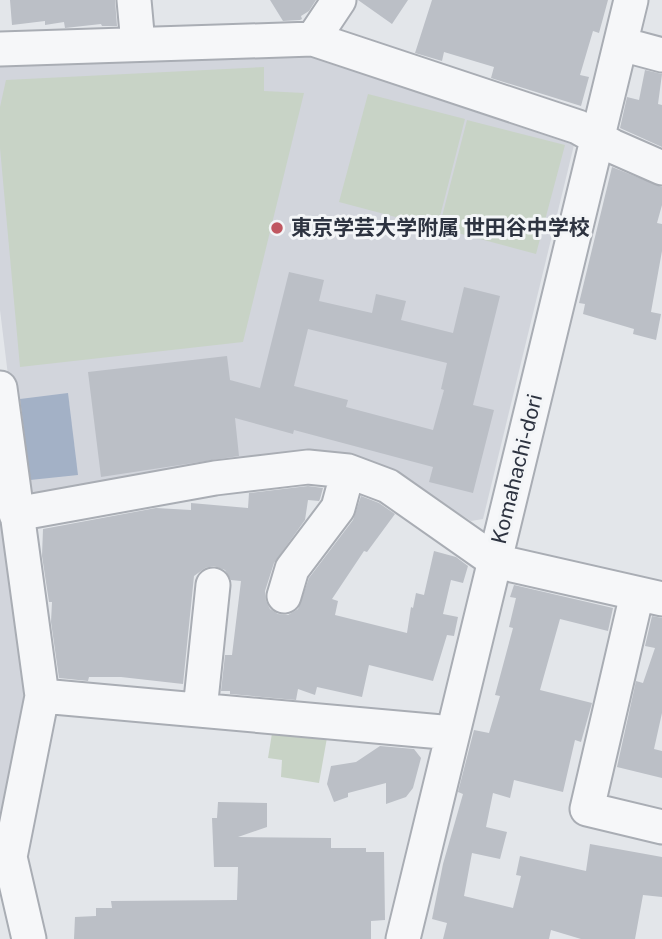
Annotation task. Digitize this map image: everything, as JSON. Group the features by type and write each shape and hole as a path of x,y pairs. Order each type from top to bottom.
{"street":[{"path":"134,0 138,44"},
{"path":"313,38 339,0"},
{"name":"Komahachi-dori","path":"403,939 631,0"},
{"path":"0,49 313,38 578,127 662,168"},
{"path":"621,44 662,55"},
{"path":"0,388 42,696 10,857 29,939"},
{"path":"16,514 215,478 308,467 348,471 388,486 495,561 649,596 587,809 662,827"},
{"path":"285,596 292,569 338,508 348,471"},
{"path":"201,710 213,585"},
{"path":"42,696 453,733"}],"shaded area":[{"name":"東京学芸大学附属 世田谷中学校","path":"312,57 574,145 483,519 471,521 379,464 339,453 297,452 33,500 22,490 0,310 0,63"},
{"path":"264,67 264,91 304,93 243,342 20,367 0,148 0,107 6,80"},
{"path":"368,94 465,119 437,228 339,202"},
{"path":"467,120 565,145 536,254 439,228"},
{"path":"0,487 28,697 0,827"},
{"path":"273,727 328,732 319,783 281,777 282,760 268,758"}],"water":[{"path":"68,393 78,475 30,480 20,399"}],"building":[{"path":"10,0 115,0 117,26 101,24 65,28 64,22 45,25 45,21 12,25"},
{"path":"270,0 316,0 309,11 301,16 302,19 283,21"},
{"path":"358,0 408,0 392,24"},
{"path":"432,0 608,0 599,33 593,31 580,75 589,77 581,106 491,78 494,67 444,52 442,61 415,53"},
{"path":"645,70 662,74 658,104 662,105 662,147 620,128 627,97 639,100"},
{"path":"612,167 662,187 662,205 657,223 662,224 662,251 651,312 661,314 656,340 633,334 634,329 583,314 585,304 579,303"},
{"path":"289,272 324,280 319,301 372,313 376,294 406,301 401,320 453,333 464,287 500,296 473,405 494,410 473,493 429,482 433,467 294,430 293,434 235,418 239,456 101,477 88,372 227,356 230,380 260,388","holes":["308,329 447,363 441,389 444,390 433,430 346,407 348,400 294,386"]},
{"path":"308,486 323,488 320,499 308,500 305,520 274,563 265,591 270,609 278,614 288,615 298,609 309,578 353,520 361,496 379,503 395,514 367,552 364,551 332,599 338,601 335,615 407,633 411,607 413,608 416,593 424,595 434,551 456,557 468,566 463,583 451,580 443,614 458,617 454,636 447,635 433,681 369,665 362,697 317,687 315,695 298,689 296,700 221,691 225,655 232,655 241,581 231,580 225,570 214,566 205,568 194,576 183,684 121,677 89,677 88,681 59,678 51,622 52,602 49,602 42,556 43,529 156,508 191,510 191,503 248,508 249,493"},
{"path":"514,585 613,608 608,631 560,619 540,690 592,703 581,742 575,740 563,792 514,780 510,798 493,793 486,827 507,832 500,859 472,853 464,896 513,908 521,876 516,875 520,856 586,871 590,844 662,857 662,897 643,895 635,939 581,939 551,930 549,939 443,939 447,923 432,919 443,864 463,794 458,792 474,730 489,733 500,696 495,695 513,628 509,627 516,598 510,597"},
{"path":"652,616 662,618 662,713 654,749 662,751 662,778 617,767 636,681 643,683 655,648 645,646"},
{"path":"380,746 414,749 421,758 413,788 406,797 386,804 386,783 348,793 348,797 334,802 327,784 331,766 356,762"},
{"path":"218,802 267,803 267,827 238,837 331,838 331,848 366,848 366,852 384,852 385,920 371,921 371,939 74,939 75,917 96,916 96,908 112,908 111,901 237,900 238,867 214,867 212,818 217,818"}],"place":[{"name":"東京学芸大学附属 世田谷中学校","path":"277,228"}]}
